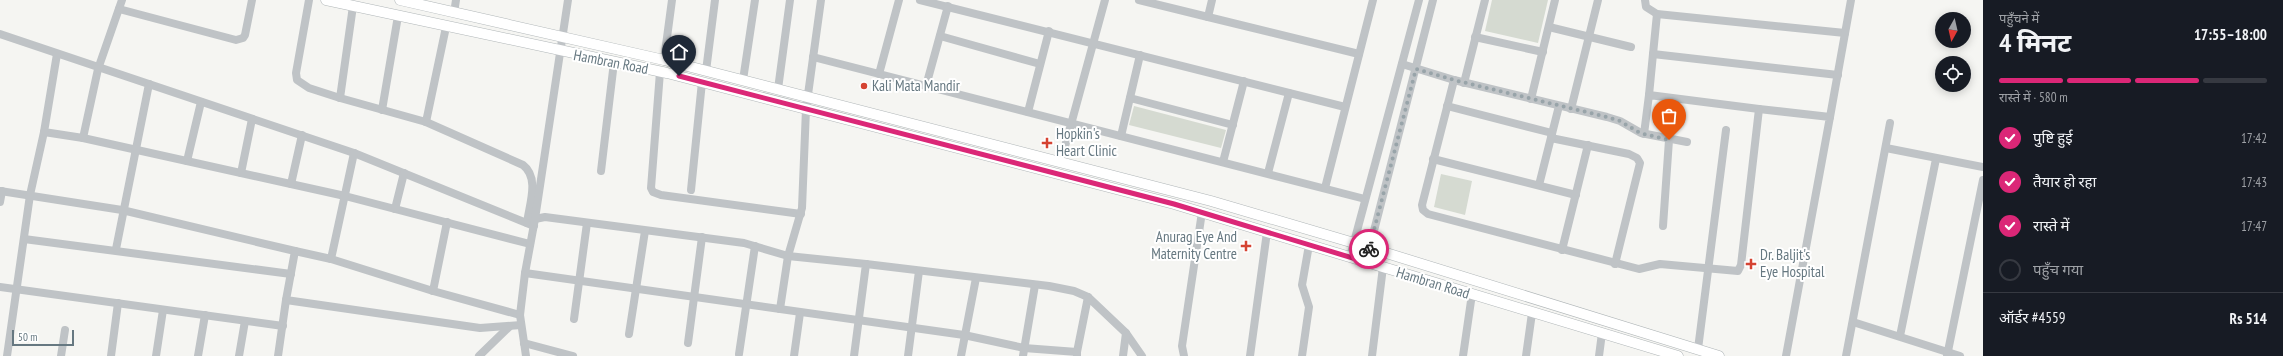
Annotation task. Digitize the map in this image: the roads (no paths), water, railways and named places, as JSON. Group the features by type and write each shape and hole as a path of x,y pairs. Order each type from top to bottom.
{"main road":[{"name":"Hambran Road","path":"326,0 702,82 1202,212 1678,356"},
{"name":"Hambran Road","path":"400,0 664,60 1061,161 1211,201 1354,243 1719,356"}],"street":[{"path":"83,138 98,69 122,0"},
{"path":"119,9 236,40 243,38 245,35 252,0"},
{"path":"309,0 296,73 297,80 309,88 426,122 523,165 530,170 533,181 528,213 532,223"},
{"path":"454,13 456,0"},
{"path":"526,356 520,315 532,223 542,174 568,0"},
{"path":"664,60 672,0"},
{"path":"706,71 715,0"},
{"path":"743,80 755,0"},
{"path":"778,89 790,0"},
{"path":"780,308 789,253 801,214 806,109 821,0"},
{"path":"879,74 899,0"},
{"path":"920,0 1049,31 1345,107"},
{"path":"1061,161 1105,0"},
{"path":"1139,0 1158,2 1208,17 1359,54"},
{"path":"1208,17 1212,0"},
{"path":"1324,188 1373,0"},
{"path":"1350,257 1419,0"},
{"path":"1366,262 1434,0"},
{"path":"1464,83 1485,0"},
{"path":"1531,99 1555,0"},
{"path":"1571,109 1598,0"},
{"path":"1645,0 1646,8 1657,14 1845,33"},
{"path":"1786,356 1851,0"},
{"path":"340,98 353,6"},
{"path":"926,86 948,6"},
{"path":"1644,134 1657,14"},
{"path":"382,110 398,16"},
{"path":"426,122 446,27"},
{"path":"1549,27 1631,47"},
{"path":"1028,112 1049,31"},
{"path":"0,34 98,69 149,84 354,153 532,223 545,217 702,238 866,264 1074,291 1088,297 1126,333 1142,356"},
{"path":"940,36 1040,64"},
{"path":"1476,37 1543,52"},
{"path":"7,356 30,195 44,132 57,54"},
{"path":"1653,54 1838,75"},
{"path":"1121,136 1140,55"},
{"path":"813,57 1366,198"},
{"path":"601,171 614,62"},
{"path":"1402,64 1464,83 1615,119 1644,134 1669,140 1687,142"},
{"path":"660,72 651,188 653,192 801,214"},
{"path":"1454,80 1422,205 1426,213 1615,264 1639,269 1660,264 1734,272 1740,269 1759,109"},
{"path":"1223,162 1244,81"},
{"path":"691,190 702,82"},
{"path":"116,250 122,210 149,84"},
{"path":"1268,173 1289,93"},
{"path":"1649,95 1830,117"},
{"path":"1130,98 1233,126"},
{"path":"186,161 201,102"},
{"path":"1447,106 1588,145 1629,154 1637,158 1640,163 1615,264"},
{"path":"1539,185 1559,106"},
{"path":"241,173 252,118"},
{"path":"1846,356 1890,123"},
{"path":"1698,349 1726,130"},
{"path":"44,132 83,138 345,196 530,244"},
{"path":"291,184 302,135"},
{"path":"1663,226 1669,140"},
{"path":"1562,250 1588,145"},
{"path":"1886,148 1983,167"},
{"path":"331,259 354,153"},
{"path":"1433,158 1576,195"},
{"path":"1900,336 1936,158"},
{"path":"395,209 404,173"},
{"path":"1948,354 1983,180"},
{"path":"0,202 1,191 122,210 331,259 433,291 520,315"},
{"path":"1184,356 1182,346 1202,212"},
{"path":"433,291 447,222"},
{"path":"574,319 581,281 587,223"},
{"path":"630,334 645,231"},
{"path":"1250,356 1267,232"},
{"path":"688,343 702,238"},
{"path":"24,239 291,274"},
{"path":"1302,356 1309,307 1302,285 1309,245"},
{"path":"739,354 755,246"},
{"path":"278,356 295,251"},
{"path":"854,356 866,264"},
{"path":"1372,356 1383,267"},
{"path":"908,356 919,271"},
{"path":"525,273 964,335 1024,352 1077,354 1088,297"},
{"path":"961,356 976,278"},
{"path":"1024,352 1035,285"},
{"path":"0,287 283,326"},
{"path":"1464,356 1472,294"},
{"path":"286,300 473,327 521,326"},
{"path":"111,356 118,303"},
{"path":"156,356 163,310"},
{"path":"794,356 800,313"},
{"path":"1526,356 1532,313"},
{"path":"198,356 205,315"},
{"path":"239,356 245,321"},
{"path":"1853,322 1900,336 1948,354 1960,356"},
{"path":"479,356 509,327"},
{"path":"62,356 65,330"},
{"path":"1123,356 1126,333"},
{"path":"1599,356 1602,333"},
{"path":"524,343 573,356"}],"place":[{"name":"Kali Mata Mandir","path":"864,86"},
{"name":"Hopkin's Heart Clinic","path":"1047,143"},
{"name":"Anurag Eye And Maternity Centre","path":"1246,246"},
{"name":"Dr. Baljit's Eye Hospital","path":"1751,264"}]}
